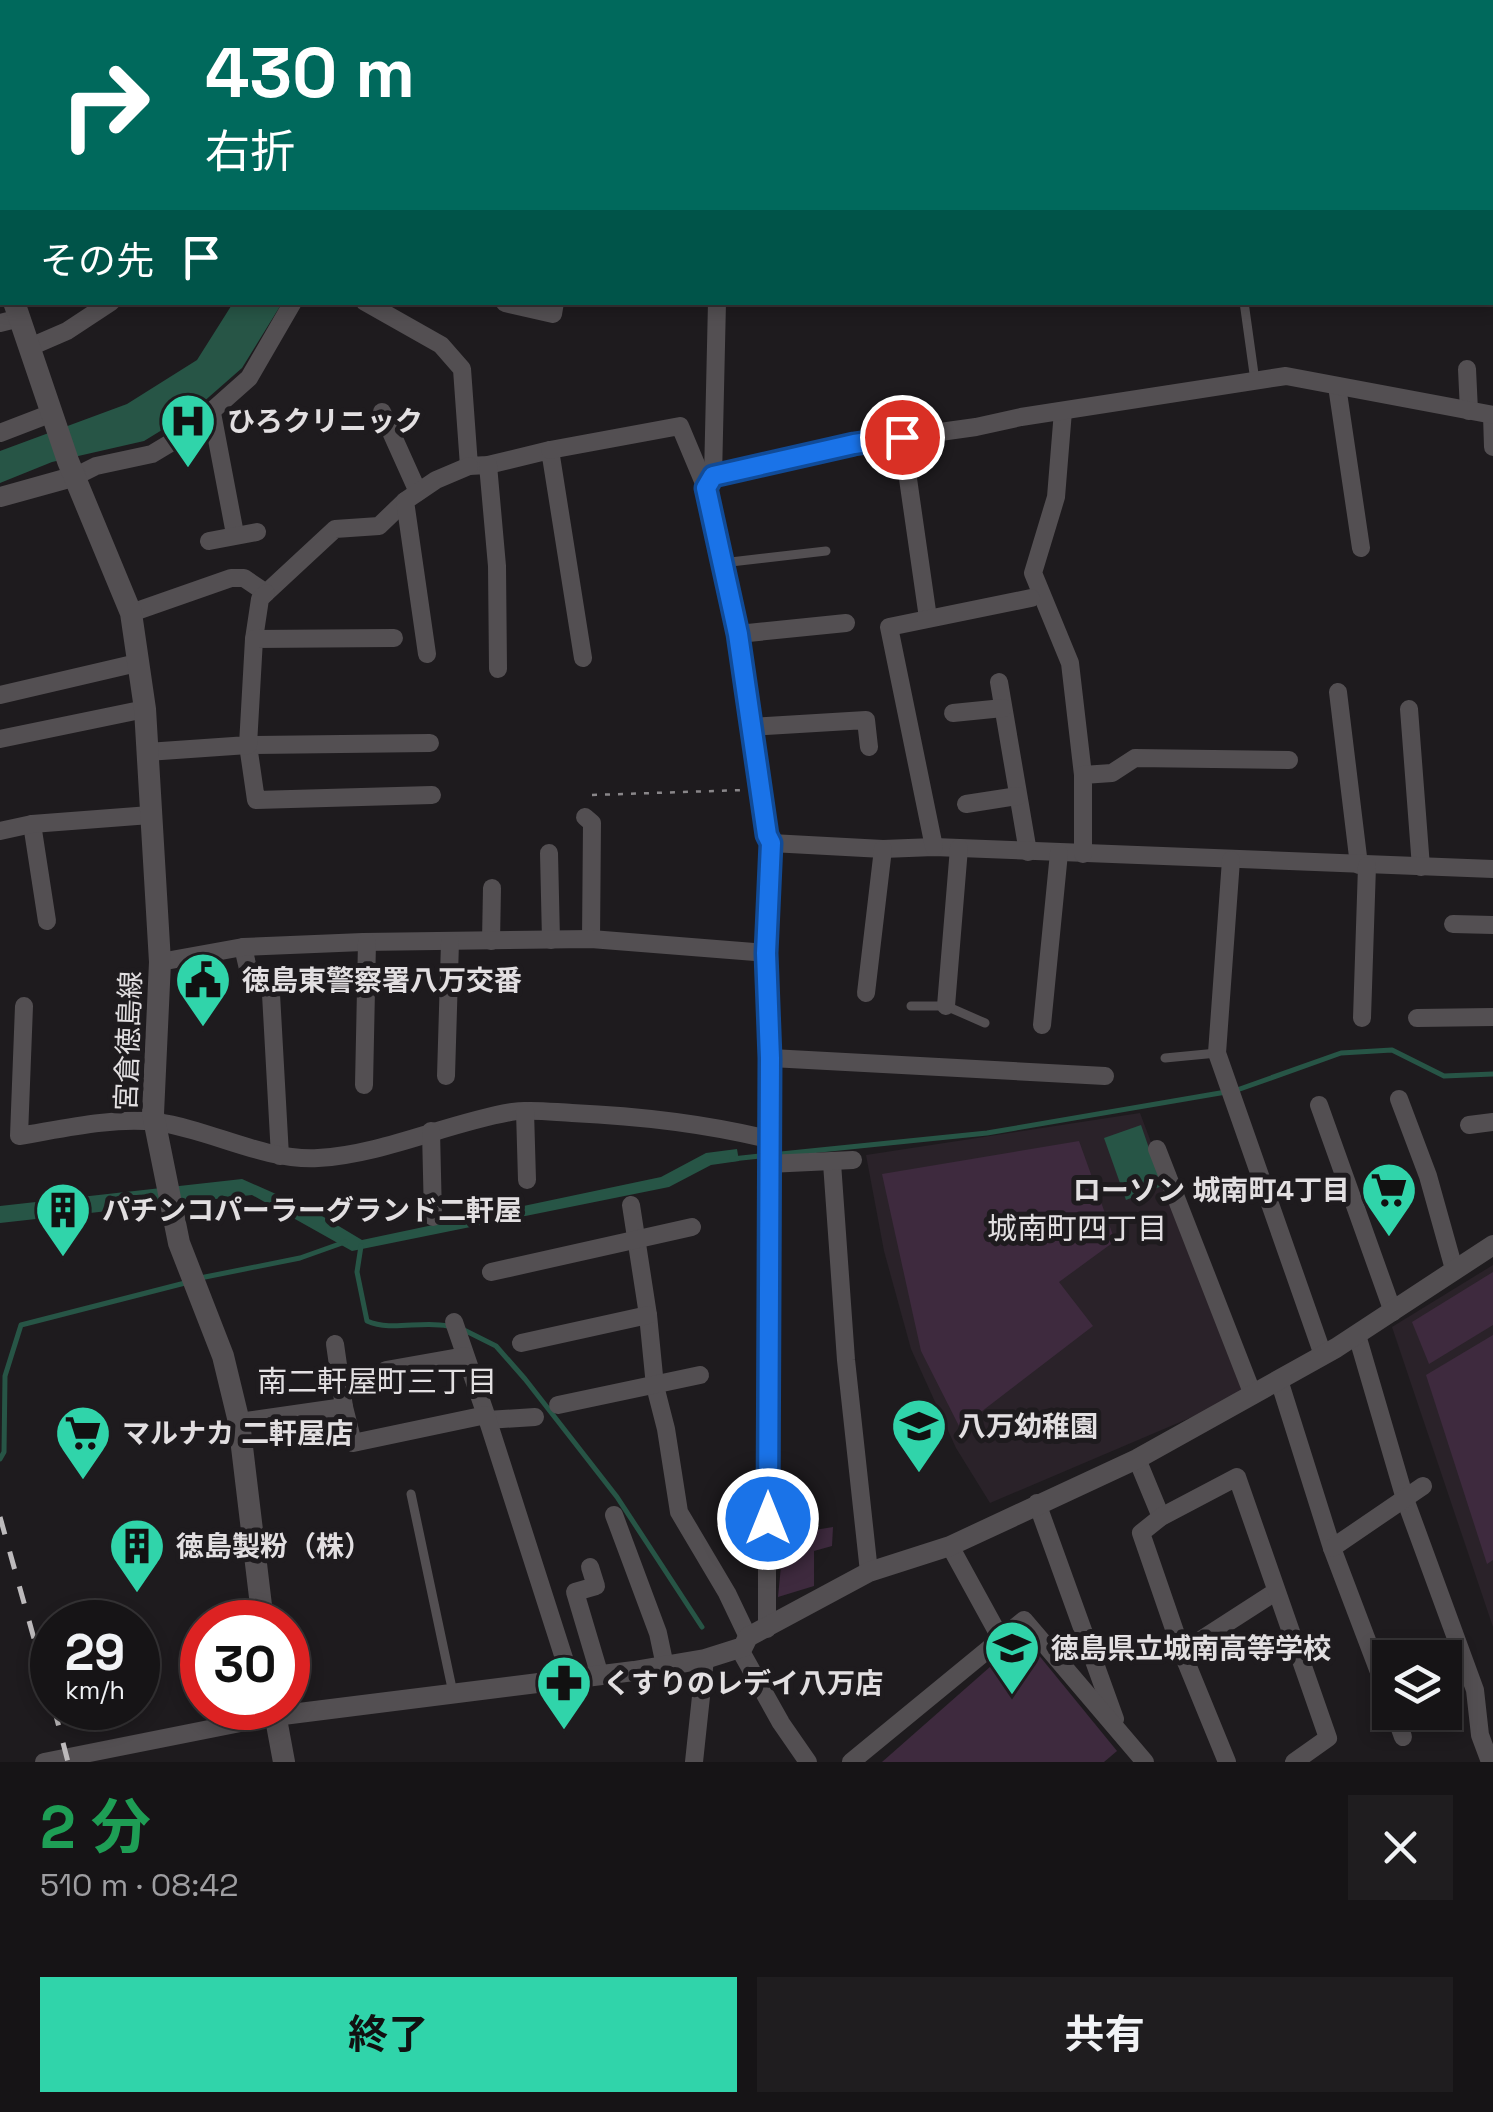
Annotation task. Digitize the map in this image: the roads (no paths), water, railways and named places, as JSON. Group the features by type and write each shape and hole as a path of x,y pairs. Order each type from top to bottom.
{"main road":[{"path":"11,315 30,347 55,420"},
{"name":"宮倉徳島線","path":"55,420 131,612 145,709 160,962 154,1122 180,1243 222,1356 240,1422 260,1600"},
{"path":"278,1730 284,1762"}],"street":[{"path":"30,347 67,331 106,305"},
{"path":"0,497 72,468 152,454 187,434 249,378 291,305"},
{"path":"369,305 441,345 462,369 497,566 498,669"},
{"path":"514,305 553,314 554,305"},
{"path":"716,305 710,482 771,843 766,953 770,1058 768,1164 751,1638"},
{"path":"1467,368 1469,410"},
{"path":"710,482 854,444 1286,376 1492,415 1493,447"},
{"path":"1337,386 1361,548"},
{"path":"1063,411 1056,497 1034,573 1070,663 1083,775 1083,854"},
{"path":"382,412 411,497 427,654"},
{"path":"212,413 235,534"},
{"path":"0,432 55,420"},
{"path":"432,795 256,800 248,745 254,639 260,600 266,593 336,530 378,526 436,480 479,466 680,426 710,482"},
{"path":"902,437 928,618"},
{"path":"550,450 582,658"},
{"path":"209,540 257,532"},
{"path":"131,612 231,578 244,578 266,593"},
{"path":"934,847 889,627 1031,598"},
{"path":"738,634 846,623"},
{"path":"254,639 394,638"},
{"path":"0,695 137,663"},
{"path":"999,682 1028,852"},
{"path":"1338,692 1363,866 1362,1018"},
{"path":"953,714 1003,708"},
{"path":"0,739 145,709"},
{"path":"1409,709 1421,868"},
{"path":"751,727 866,720 869,747"},
{"path":"147,752 248,745 430,743"},
{"path":"1083,775 1112,773 1135,758 1289,760"},
{"path":"966,804 1018,796"},
{"path":"0,831 32,824 150,815"},
{"path":"585,817 592,824 591,939"},
{"path":"32,824 47,921"},
{"path":"771,843 1493,869"},
{"path":"946,1006 959,848"},
{"path":"866,993 884,850"},
{"path":"1042,1025 1058,853"},
{"path":"549,854 551,940"},
{"path":"1231,860 1217,1052 1324,1355"},
{"path":"491,941 492,888"},
{"path":"1453,924 1493,925"},
{"path":"160,962 243,946 367,942 591,939 766,953"},
{"path":"364,1085 367,942"},
{"path":"446,1076 450,942"},
{"path":"243,946 249,973 270,976 280,1156"},
{"path":"19,1136 24,1006"},
{"path":"1417,1018 1493,1017"},
{"path":"770,1058 1105,1076"},
{"path":"1399,1099 1428,1176 1454,1269"},
{"path":"1318,1105 1392,1312"},
{"path":"0,1140 89,1125 154,1122 280,1156 319,1158 384,1145 470,1120 525,1111 704,1124 768,1139"},
{"path":"525,1111 527,1180"},
{"path":"1469,1124 1493,1122"},
{"path":"431,1131 433,1217"},
{"path":"1157,1148 1252,1395"},
{"path":"768,1164 853,1160"},
{"path":"832,1162 846,1360 869,1572"},
{"path":"631,1205 654,1386 666,1430 679,1512 751,1638 781,1724 803,1760"},
{"path":"491,1272 692,1227"},
{"path":"310,1709 453,1696 705,1659 751,1638 869,1572 950,1546 1137,1459 1324,1355 1493,1244"},
{"path":"521,1343 648,1315"},
{"path":"454,1322 571,1680"},
{"path":"1356,1335 1405,1498 1475,1690 1480,1735 1490,1762"},
{"path":"335,1344 352,1443 486,1418 535,1416"},
{"path":"386,1370 466,1356"},
{"path":"558,1404 700,1374"},
{"path":"1278,1380 1332,1548 1372,1654"},
{"path":"240,1422 344,1407"},
{"path":"1137,1459 1162,1517"},
{"path":"1227,1762 1182,1652 1141,1533 1162,1517 1237,1477 1328,1738 1294,1762"},
{"path":"1332,1548 1424,1486"},
{"path":"1037,1503 1119,1731"},
{"path":"614,1516 658,1634 664,1666"},
{"path":"950,1546 1001,1640"},
{"path":"545,1599 596,1586 590,1567"},
{"path":"575,1592 600,1676"},
{"path":"1182,1652 1275,1592"},
{"path":"851,1762 1024,1620 1145,1762"},
{"path":"694,1762 705,1659"},
{"path":"44,1762 191,1730"},
{"path":"1401,1730 1403,1736"}],"lane":[{"path":"1244,305 1255,381"},
{"path":"722,563 826,550"},
{"path":"911,1006 946,1006 984,1024"},
{"path":"1165,1058 1217,1052"},
{"path":"411,1494 453,1696"}],"waterway":[{"path":"1237,1090 1341,1053 1392,1050 1444,1076 1493,1074"},
{"path":"771,1155 987,1133 1226,1092"},
{"path":"732,1159 760,1156"},
{"path":"200,1278 300,1258 345,1242"},
{"path":"361,1246 357,1272 367,1321 386,1326 448,1326"},
{"path":"0,1459 4,1452 5,1376 21,1325 185,1283"},
{"path":"464,1330 496,1346 525,1379 617,1497 702,1627"}],"railway":[{"path":"0,1517 30,1624"},
{"path":"60,1730 68,1762"}],"place":[{"name":"ひろクリニック","path":"188,470"},
{"name":"徳島東警察署八万交番","path":"203,1029"},
{"name":"ローソン 城南町4丁目","path":"1389,1239"},
{"name":"パチンコパーラーグランド二軒屋","path":"63,1259"},
{"name":"八万幼稚園","path":"919,1475"},
{"name":"マルナカ 二軒屋店","path":"83,1482"},
{"name":"徳島製粉（株）","path":"137,1595"},
{"name":"徳島県立城南高等学校","path":"1012,1697"},
{"name":"くすりのレデイ八万店","path":"564,1732"}],"district":[{"name":"城南町四丁目","path":"1077,1229"},
{"name":"南二軒屋町三丁目","path":"377,1382"}]}
